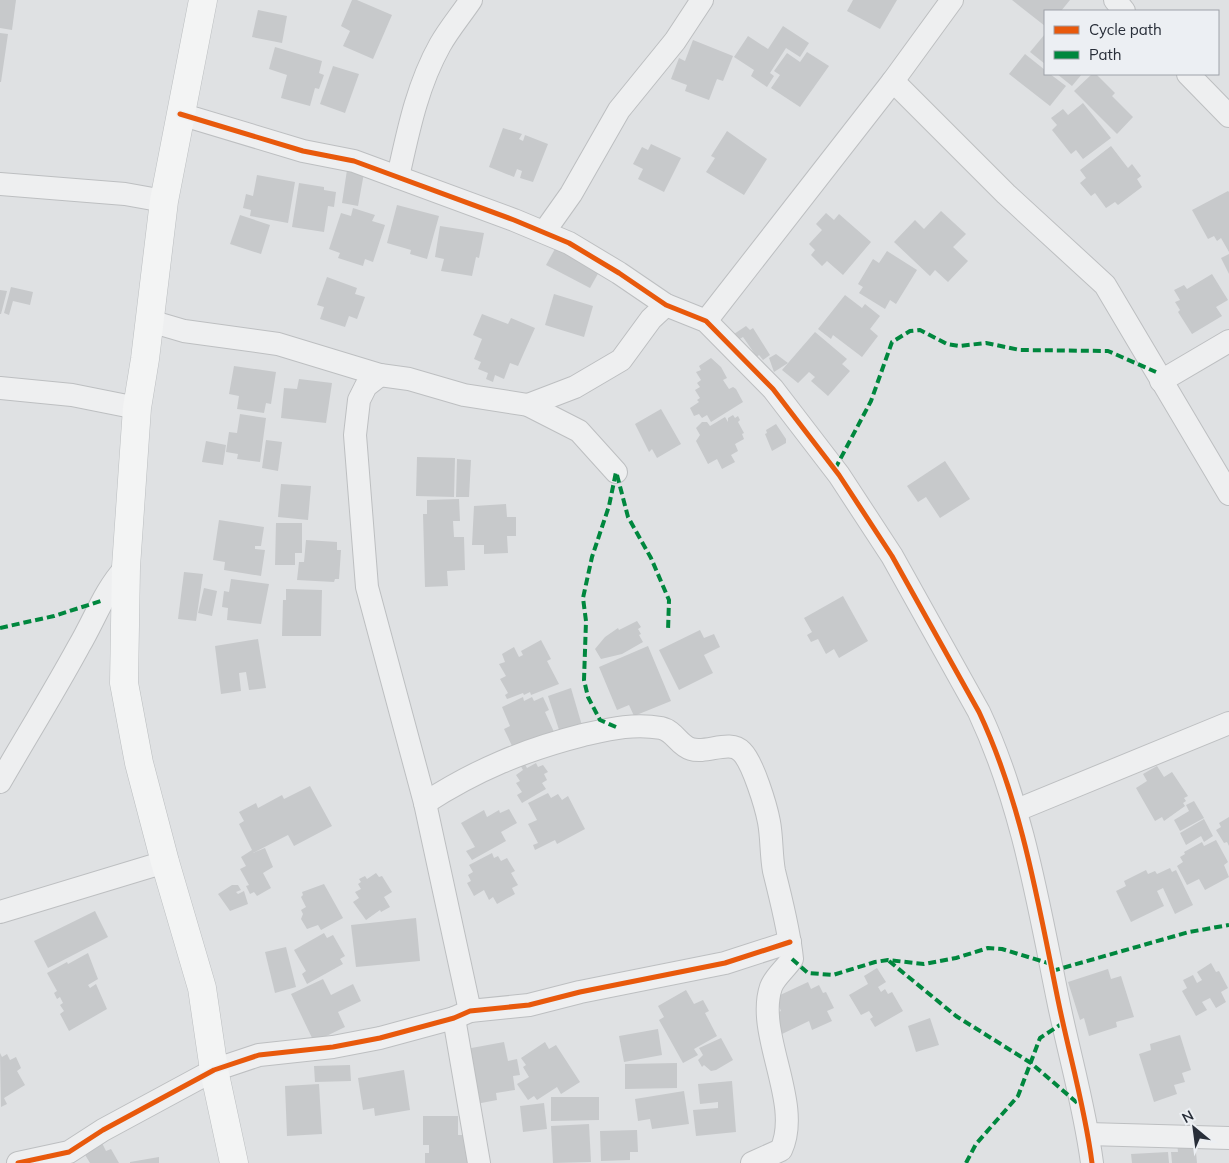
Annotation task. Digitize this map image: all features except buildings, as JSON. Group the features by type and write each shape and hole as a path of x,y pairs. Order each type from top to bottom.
{"main road":[{"path":"203,0 164,201 150,321 137,408 126,567 124,682 139,763 165,862 202,988 214,1070 234,1163"}],"street":[{"path":"398,177 411,116 426,77 440,44 471,0"},
{"path":"544,232 571,194 601,138 620,110 675,41 702,0"},
{"path":"706,321 893,81 952,0"},
{"path":"1114,0 1123,10"},
{"path":"1189,75 1229,116"},
{"path":"893,81 1006,194 1106,285 1229,494"},
{"path":"180,114 303,151 354,161 569,243 620,273 666,305 706,321 773,389 807,431 869,519 979,712 993,742 1017,810 1088,1134 1092,1163"},
{"path":"0,184 125,194 164,201"},
{"path":"528,405 575,386 621,360 650,319 666,305"},
{"path":"150,321 184,331 278,344 380,375 409,379 464,395 528,405 579,431 616,472"},
{"path":"1161,381 1229,341"},
{"path":"380,375 366,386 359,400 355,435 367,587 425,804 445,889 479,1163"},
{"path":"0,388 72,395 137,408"},
{"path":"0,782 82,641 101,601 113,582 126,567"},
{"path":"1017,810 1229,723"},
{"path":"425,804 460,782 516,755 537,747 616,727 636,724 663,728 672,733 683,746 691,749 705,751 729,746 737,748 749,762 768,821 774,869 790,942 792,960 771,986 767,1008 781,1077 787,1137 781,1150 752,1163"},
{"path":"0,912 165,862"},
{"path":"18,1163 69,1152 103,1130 214,1070 259,1055 333,1047 380,1038 462,1015 529,1005 725,963 790,942"},
{"path":"1088,1134 1229,1138"}],"marked path":[{"path":"835,469 871,401 892,342 910,331 920,330 947,344 959,346 986,343 1020,350 1108,351 1156,372"},
{"path":"616,472 609,506 592,557 583,598 586,621 584,680 588,697 600,720 616,727"},
{"path":"617,475 628,517 651,558 669,600 668,631"},
{"path":"0,628 54,616 101,601"},
{"path":"1052,971 1189,932 1229,925"},
{"path":"792,959 808,973 833,975 875,962 888,960 924,964 956,958 988,948 1002,949 1051,964"},
{"path":"889,961 956,1016 1031,1063 1082,1107"},
{"path":"966,1163 976,1144 1018,1096 1040,1038 1063,1023"}],"cycle path":[{"path":"180,114 303,151 354,161 514,220 569,243 619,273 666,305 706,321 773,389 839,475 892,556 979,712 994,747 1018,818 1036,890 1062,1020 1081,1101 1092,1163"},
{"path":"18,1163 69,1152 103,1130 214,1070 259,1055 333,1047 380,1038 454,1018 470,1011 529,1005 580,992 725,963 790,942"}]}
